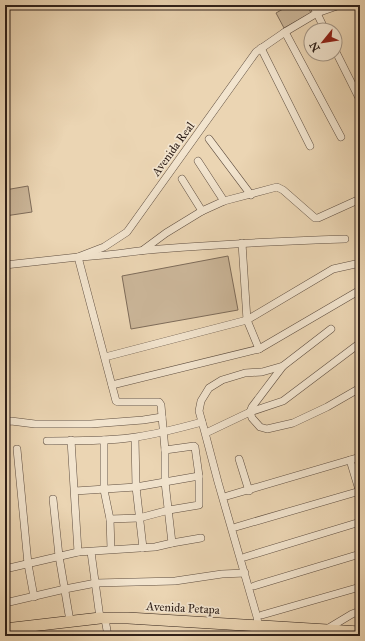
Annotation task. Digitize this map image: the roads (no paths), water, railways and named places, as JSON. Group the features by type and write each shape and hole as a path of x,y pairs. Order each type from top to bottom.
{"main road":[{"name":"Avenida Petapa","path":"5,629 70,621 128,618 260,620 268,631 325,630 360,632"}],"street":[{"path":"313,5 321,22"},
{"name":"Avenida Real","path":"5,265 78,257 104,247 127,232 256,52 285,32 317,13 340,5"},
{"path":"285,32 341,137"},
{"path":"261,48 310,146"},
{"path":"341,62 360,100"},
{"path":"209,139 251,195"},
{"path":"198,161 224,201"},
{"path":"182,179 202,211"},
{"path":"143,250 166,233 202,211 224,201 279,187 313,217 318,218 360,198"},
{"path":"172,543 165,482 165,450 161,405 159,402 117,402 78,257 99,257 143,250 242,243 345,240"},
{"path":"242,243 247,320 259,349"},
{"path":"105,357 247,320 333,269 360,262"},
{"path":"112,385 259,349 360,290"},
{"path":"331,329 283,366 252,407 250,412 252,418 260,427 267,428 293,423 327,407 360,388"},
{"path":"208,432 250,412 283,401 360,343"},
{"path":"283,366 262,372 245,373 222,380 209,388 201,401 199,411 257,617 260,620 360,587"},
{"path":"5,422 11,421 35,424 91,424 162,417"},
{"path":"47,441 135,438 202,422"},
{"path":"135,438 136,487 143,548"},
{"path":"71,440 78,552"},
{"path":"104,440 104,490 110,519 111,549"},
{"path":"110,519 139,518 169,510 199,505 199,476 194,446 165,450"},
{"path":"17,449 28,564 34,597"},
{"path":"227,496 360,457"},
{"path":"239,459 249,490"},
{"path":"236,527 360,492 350,460"},
{"path":"75,492 136,487 199,476"},
{"path":"53,499 59,556 70,621"},
{"path":"245,557 360,522"},
{"path":"5,568 78,552 155,547 201,538"},
{"path":"91,552 103,619 108,636"},
{"path":"254,586 360,554"},
{"path":"5,603 96,583 175,581 222,574 245,573"},
{"path":"325,630 360,611"}]}
